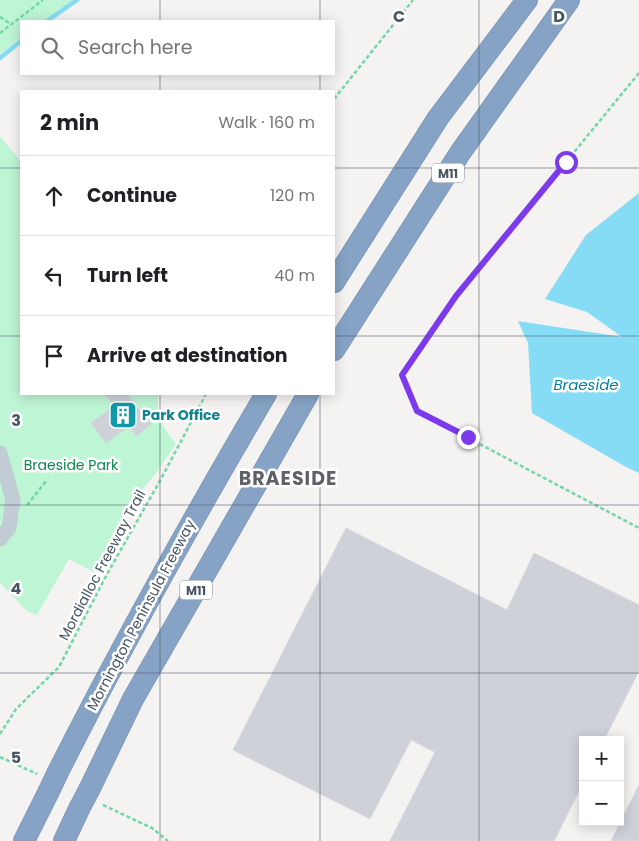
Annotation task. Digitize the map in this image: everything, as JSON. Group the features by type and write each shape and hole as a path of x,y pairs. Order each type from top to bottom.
{"highway":[{"name":"M11","path":"335,280 438,118 527,0"},
{"name":"M11","path":"335,348 460,153 569,0"},
{"name":"Mornington Peninsula Freeway","path":"24,841 98,692 200,505 265,395"},
{"name":"M11","path":"64,841 133,699 307,395"}],"lane":[{"path":"0,453 13,500 9,528 0,539"}],"path":[{"path":"0,33 43,0"},
{"path":"335,98 413,0"},
{"path":"0,16 11,24"},
{"path":"639,73 456,296 402,375 417,411 639,528"},
{"name":"Mordialloc Freeway Trail","path":"0,734 16,709 59,667 102,583 205,395"},
{"path":"0,757 37,774"},
{"path":"103,805 152,828 168,841"}],"green space":[{"path":"0,0 73,0 45,20 20,20 20,39 0,54"},
{"name":"Braeside Park","path":"0,136 20,161 20,395 158,395 158,419 176,444 156,473 122,515 116,551 94,572 69,559 37,615 27,611 0,584"}],"water":[{"name":"Braeside","path":"639,193 639,473 532,413 528,343 518,321 622,337 587,312 545,299 586,235"}],"building":[{"name":"Park Office","path":"106,395 128,395 151,424 136,436 129,426 106,443 91,423 114,406"},
{"path":"346,528 507,610 534,553 639,605 639,671 606,736 579,736 579,791 554,841 390,841 435,752 411,740 370,819 233,750"},
{"path":"639,785 639,841 611,841 618,826 624,826 624,815"}],"waterway":[{"path":"48,20 77,0"},
{"path":"0,58 20,42"}],"place":[{"name":"Park Office","path":"123,415"}],"district":[{"name":"BRAESIDE","path":"288,478"}],"route":[{"path":"468,437 417,411 402,375 456,296 566,162"}]}
